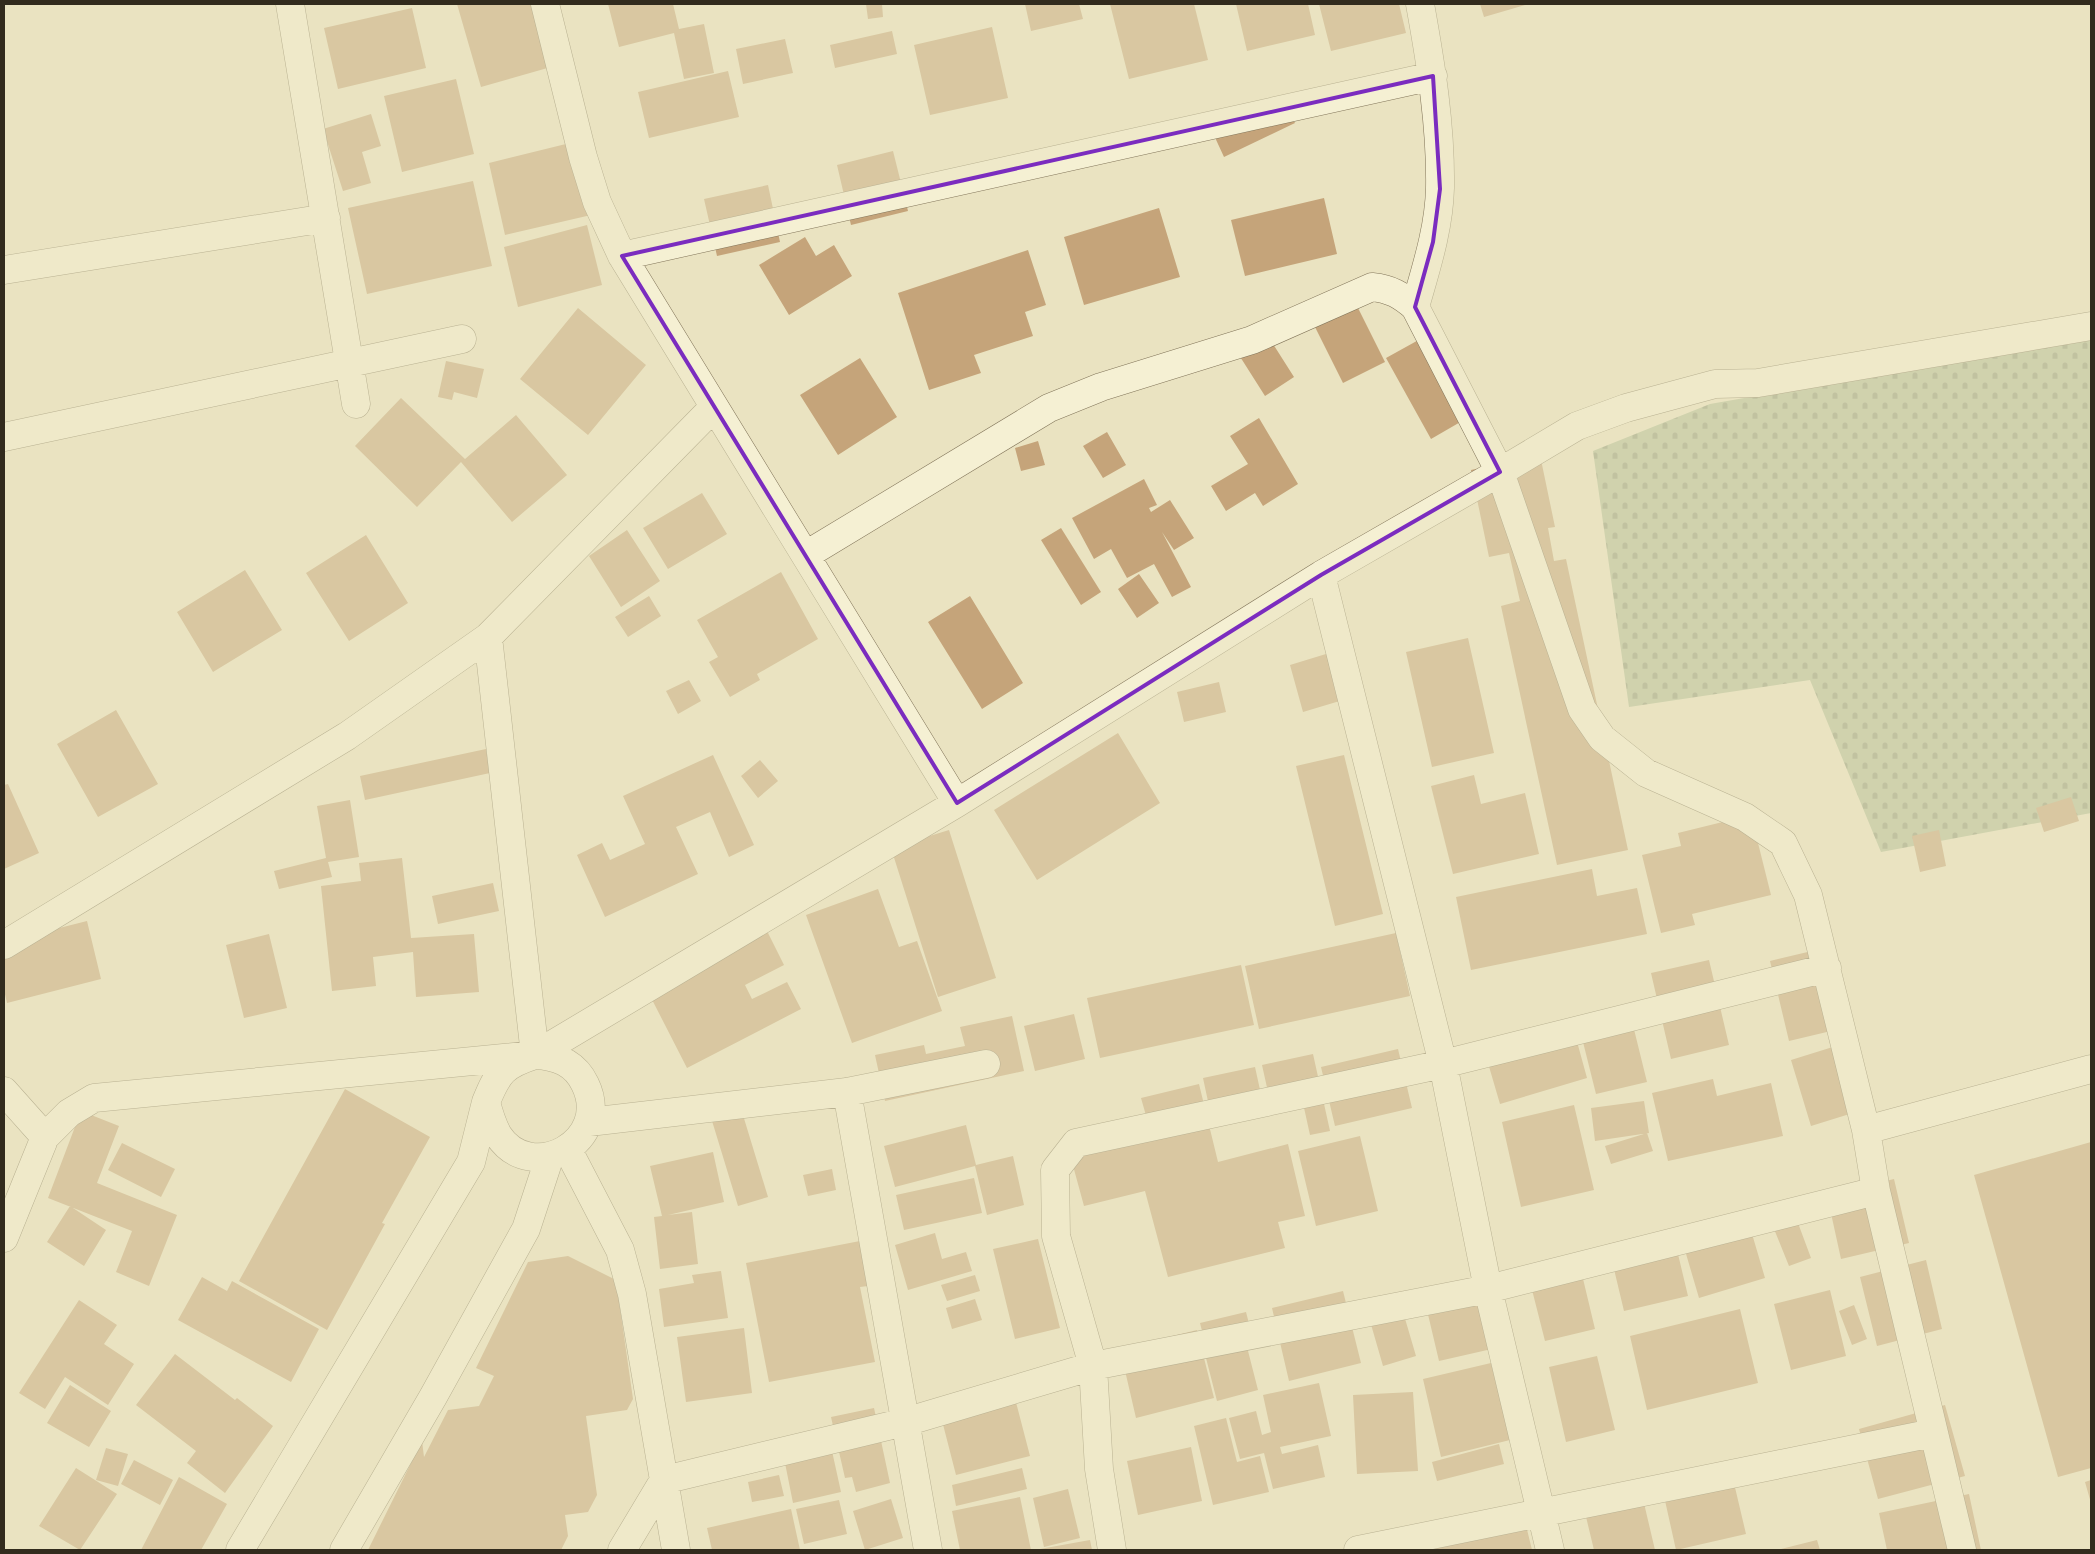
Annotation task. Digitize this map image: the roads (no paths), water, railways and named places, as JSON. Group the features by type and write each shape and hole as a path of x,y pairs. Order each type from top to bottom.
{"street":[{"path":"290,4 356,404"},
{"path":"545,4 583,157 597,202 622,256 957,803"},
{"path":"1415,307 1433,242 1440,189 1433,76 1420,4"},
{"path":"622,256 1433,76"},
{"path":"4,270 326,218"},
{"path":"806,555 1049,408 1082,393 1252,340 1372,287 1384,288 1399,294 1415,307 1500,472 1582,708 1602,738 1646,773 1745,817 1782,843 1808,895 1866,1130 1876,1190 1962,1550"},
{"path":"240,1550 471,1162 486,1102 500,1074 513,1062 535,1055 957,803 1321,575 1577,426 1626,408 1715,384 1758,383 2091,326"},
{"path":"4,437 462,339"},
{"path":"4,945 347,736 488,637 714,406"},
{"path":"1321,575 1443,1064 1488,1290 1550,1550"},
{"path":"488,637 535,1055"},
{"path":"1112,1550 1099,1469 1093,1366 1056,1236 1055,1170 1076,1143 1443,1064 1826,968"},
{"path":"4,1238 45,1137 69,1113 94,1098 535,1055 553,1056 569,1064 582,1076 589,1092 591,1104 589,1122 580,1138 559,1153 528,1156 511,1149 499,1136 490,1120 486,1102"},
{"path":"589,1122 847,1092 986,1064"},
{"path":"1866,1130 2091,1068"},
{"path":"4,1091 45,1137"},
{"path":"847,1092 928,1550"},
{"path":"559,1153 620,1250 632,1294 676,1550"},
{"path":"344,1550 433,1397 526,1229 559,1153"},
{"path":"622,1550 664,1480 905,1422 1093,1366 1488,1290 1876,1190"},
{"path":"1358,1550 1933,1433"}]}
